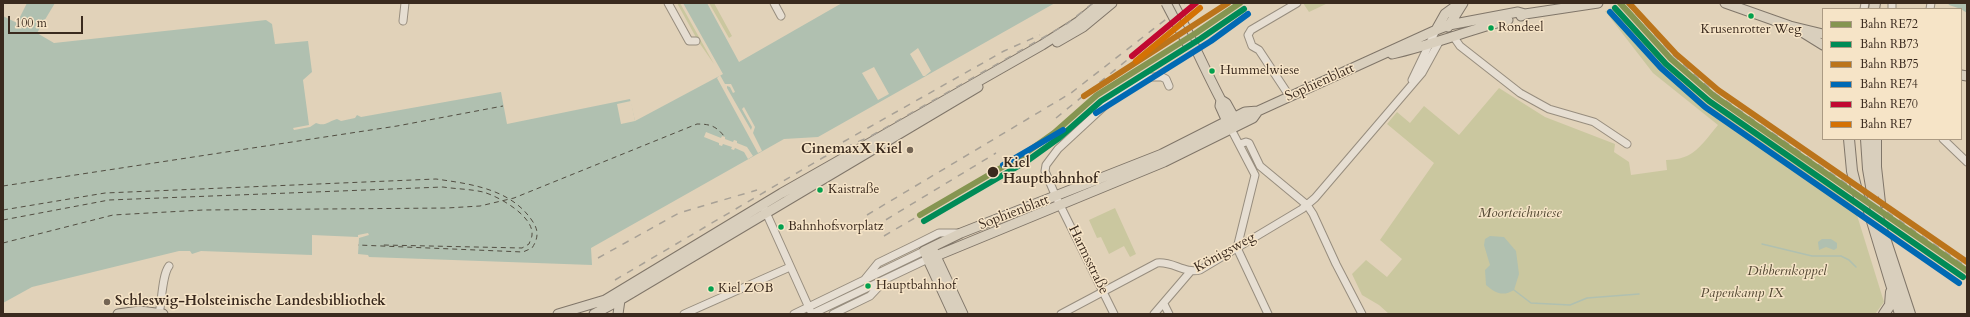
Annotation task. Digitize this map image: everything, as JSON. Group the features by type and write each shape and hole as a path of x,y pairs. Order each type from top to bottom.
{"highway":[{"path":"1850,140 1852,171 1867,199 1880,216 1886,243 1910,314"},
{"path":"1860,140 1867,199 1876,237 1900,314"},
{"path":"1866,140 1868,169 1867,199"},
{"path":"1867,199 1876,167 1876,140"},
{"path":"1884,314 1890,305 1891,286"}],"main road":[{"path":"604,310 933,106 1042,45 1078,22 1101,3"},
{"path":"558,314 604,310 765,209 1074,33 1112,3"},
{"path":"1166,3 1192,46 1221,100 1226,103 1233,123"},
{"path":"1174,3 1192,46"},
{"path":"1439,42 1462,3"},
{"path":"1436,30 1445,14 1462,3"},
{"path":"1427,46 1453,36 1525,14 1598,3"},
{"path":"1725,3 1790,26 1822,34"},
{"path":"1436,30 1450,25 1518,12 1525,14"},
{"path":"1790,26 1822,44"},
{"name":"Sophienblatt","path":"929,253 961,233 1056,197 1162,154 1233,123 1253,118 1258,111 1381,56 1418,36 1436,30"},
{"name":"Sophienblatt","path":"1381,56 1427,46"},
{"name":"Sophienblatt","path":"929,253 1061,206 1164,162 1233,123"},
{"path":"929,253 953,314"},
{"path":"929,253 963,314"},
{"path":"618,314 620,300"},
{"path":"118,314 140,311 161,314"}],"street":[{"path":"403,22 404,3"},
{"path":"668,3 693,41"},
{"path":"774,3 781,16"},
{"path":"1290,97 1259,50 1252,46 1248,35 1251,30 1297,3"},
{"path":"1427,46 1436,30"},
{"path":"1453,36 1460,46 1520,93 1549,109 1594,122 1627,144"},
{"name":"Königsweg","path":"1154,314 1190,272 1200,270 1307,205 1315,198 1409,86 1422,73 1439,42"},
{"name":"Königsweg","path":"1409,86 1427,46"},
{"name":"Harmsstraße","path":"1114,314 1056,197 1045,171 1047,162 1058,149 1112,99 1141,81 1151,77 1162,77 1166,79 1169,86"},
{"path":"1233,123 1240,144 1255,175 1237,248 1268,314"},
{"path":"1944,140 1967,161"},
{"path":"1240,144 1246,142 1249,143 1263,169 1307,205 1313,214 1336,264 1362,314"},
{"path":"1967,152 1967,161"},
{"path":"765,209 810,312"},
{"path":"864,281 878,263 938,234 961,233"},
{"name":"Sophienblatt","path":"794,314 810,312 886,278 929,253"},
{"name":"Sophienblatt","path":"810,312 864,281 929,253"},
{"path":"1061,314 1157,263 1166,262 1190,272"},
{"path":"161,314 164,272 169,266"},
{"path":"684,314 790,267"},
{"path":"833,314 866,298 877,290 886,278"},
{"path":"1164,304 1169,314"}],"green space":[{"path":"677,3 680,3 714,64 698,41"},
{"path":"709,3 714,3 732,36 729,38"},
{"path":"1303,3 1328,3 1309,12"},
{"name":"Moorteichwiese","path":"1616,10 1662,61 1726,114 1729,111 1851,196 1884,302 1875,314 1389,314 1379,305 1362,295 1352,274 1366,260 1387,277 1402,259 1380,240 1434,163 1387,124 1397,112 1410,123 1424,106 1459,135 1499,88 1545,117 1615,144 1614,152 1629,162 1631,175 1667,170 1666,160 1684,157 1696,150 1701,145 1718,125 1653,73 1605,11"},
{"path":"1115,208 1136,254 1130,257 1124,246 1109,254 1101,237 1097,238 1089,220"}],"shaded area":[{"path":"27,3 55,3 37,33 54,43 266,20 272,24 275,44 308,41 312,72 303,80 309,125 293,128 294,130 310,127 316,123 324,124 337,119 341,121 355,118 357,115 361,117 501,92 507,124 630,99 635,121 723,74 683,3 707,3 739,62 842,3 1055,3 818,137 784,139 591,248 592,265 369,257 368,255 358,254 359,238 369,235 368,233 358,235 358,237 312,235 312,255 201,251 192,254 190,251 179,251 32,287 3,303 3,16 17,23"},
{"path":"1948,3 1967,3 1967,13 1962,8 1949,5"},
{"path":"1490,236 1504,237 1516,251 1519,274 1514,290 1510,292 1503,294 1499,293 1486,285 1485,270 1490,265 1484,245 1485,239"},
{"path":"1822,239 1831,239 1837,243 1837,248 1834,250 1826,247 1819,250 1818,242"}],"pier":[{"path":"918,48 931,71 925,76 923,76 910,54"},
{"path":"874,67 889,94 878,100 862,73"},
{"path":"720,75 725,84 731,84 735,92 733,93 730,87 727,86 727,88 751,130 752,127 742,109 744,107 755,127 753,133 762,151 758,153 717,78"},
{"path":"631,101 635,121 621,124 617,104"},
{"path":"706,132 721,138 722,136 725,137 725,139 733,142 734,140 737,141 737,143 747,147 753,156 748,159 744,152 735,148 734,150 731,149 732,147 723,144 722,146 719,145 719,143 704,137"}],"waterway":[{"path":"1762,244 1812,256 1841,256 1849,260 1856,267"},
{"path":"1514,290 1531,303 1570,305 1587,298 1639,294"}],"ferry route":[{"path":"3,186 397,126 503,106"},
{"path":"3,243 113,215 203,210 447,208 480,206 514,198 697,124 712,126 724,136"},
{"path":"3,210 105,193 436,179 477,186 502,195 514,202 524,211 535,225 537,232 537,238 532,248 523,252 358,245"},
{"path":"3,220 109,200 443,187 483,192 506,202 527,221 531,228 532,235 529,244 522,248 383,245"}],"railway":[{"path":"615,280 824,157 871,136 1046,36 1068,23 1093,3"},
{"path":"1626,3 1674,56 1716,94 1967,267"},
{"path":"867,215 1071,93 1174,13"},
{"path":"843,142 1004,51 1040,35"},
{"path":"1056,118 1132,56"},
{"path":"874,227 996,153"},
{"path":"598,258 679,213 757,190"},
{"path":"884,236 920,215"}],"rail line":[{"name":"RE70","path":"1132,56 1196,3"},
{"name":"RB75","path":"1084,96 1228,3"},
{"name":"RE72","path":"920,215 1023,155 1054,133 1097,95 1196,33 1240,3"},
{"name":"RE72","path":"1620,3 1671,59 1714,96 1967,271"},
{"name":"RB75","path":"1629,3 1676,54 1718,90 1967,262"},
{"name":"RE7","path":"1136,61 1200,8"},
{"name":"RB73","path":"1615,8 1666,64 1709,101 1963,277"},
{"name":"RB73","path":"924,221 1027,161 1059,138 1101,101 1200,39 1244,9"},
{"name":"RE74","path":"1610,12 1661,68 1705,107 1959,283"},
{"name":"RE74","path":"1096,113 1211,41 1248,14"},
{"name":"RE74","path":"1003,165 1063,130"}],"place":[{"name":"Krusenrotter Weg","path":"1751,16"},
{"name":"Rondeel","path":"1491,28"},
{"name":"Hummelwiese","path":"1212,71"},
{"name":"CinemaxX Kiel","path":"910,150"},
{"name":"Kiel Hauptbahnhof","path":"993,172"},
{"name":"Kaistraße","path":"820,190"},
{"name":"Bahnhofsvorplatz","path":"781,227"},
{"name":"Hauptbahnhof","path":"868,286"},
{"name":"Kiel ZOB","path":"711,289"},
{"name":"Schleswig-Holsteinische Landesbibliothek","path":"107,302"}],"park label":[{"name":"Dibbernkoppel","path":"1787,272"},
{"name":"Papenkamp IX","path":"1742,294"}]}
